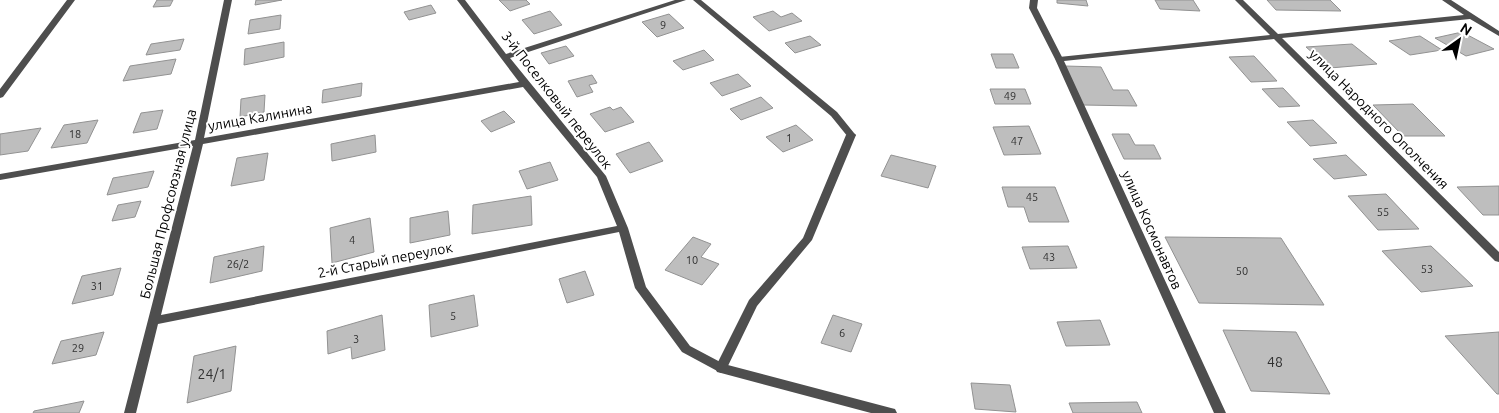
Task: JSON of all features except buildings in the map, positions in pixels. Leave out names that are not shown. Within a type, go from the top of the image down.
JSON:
[{"type":"street","points":[[0,95],[72,0]]},
{"type":"street","name":"Большая Профсоюзная улица","points":[[130,413],[199,142],[228,0]]},
{"type":"street","name":"3-й Поселковый переулок","points":[[462,0],[525,84],[601,176],[623,228],[641,288],[686,349],[721,368],[891,413]]},
{"type":"street","points":[[506,57],[682,0]]},
{"type":"street","points":[[698,0],[834,114],[851,135],[807,240],[753,303],[721,368]]},
{"type":"street","name":"улица Космонавтов","points":[[1034,0],[1034,8],[1220,413]]},
{"type":"street","name":"улица Народного Ополчения","points":[[1239,0],[1499,258]]},
{"type":"street","points":[[1446,0],[1499,34]]},
{"type":"street","points":[[1059,59],[1472,16]]},
{"type":"street","name":"улица Калинина","points":[[0,177],[525,84]]},
{"type":"street","name":"2-й Старый переулок","points":[[153,321],[623,228]]}]
